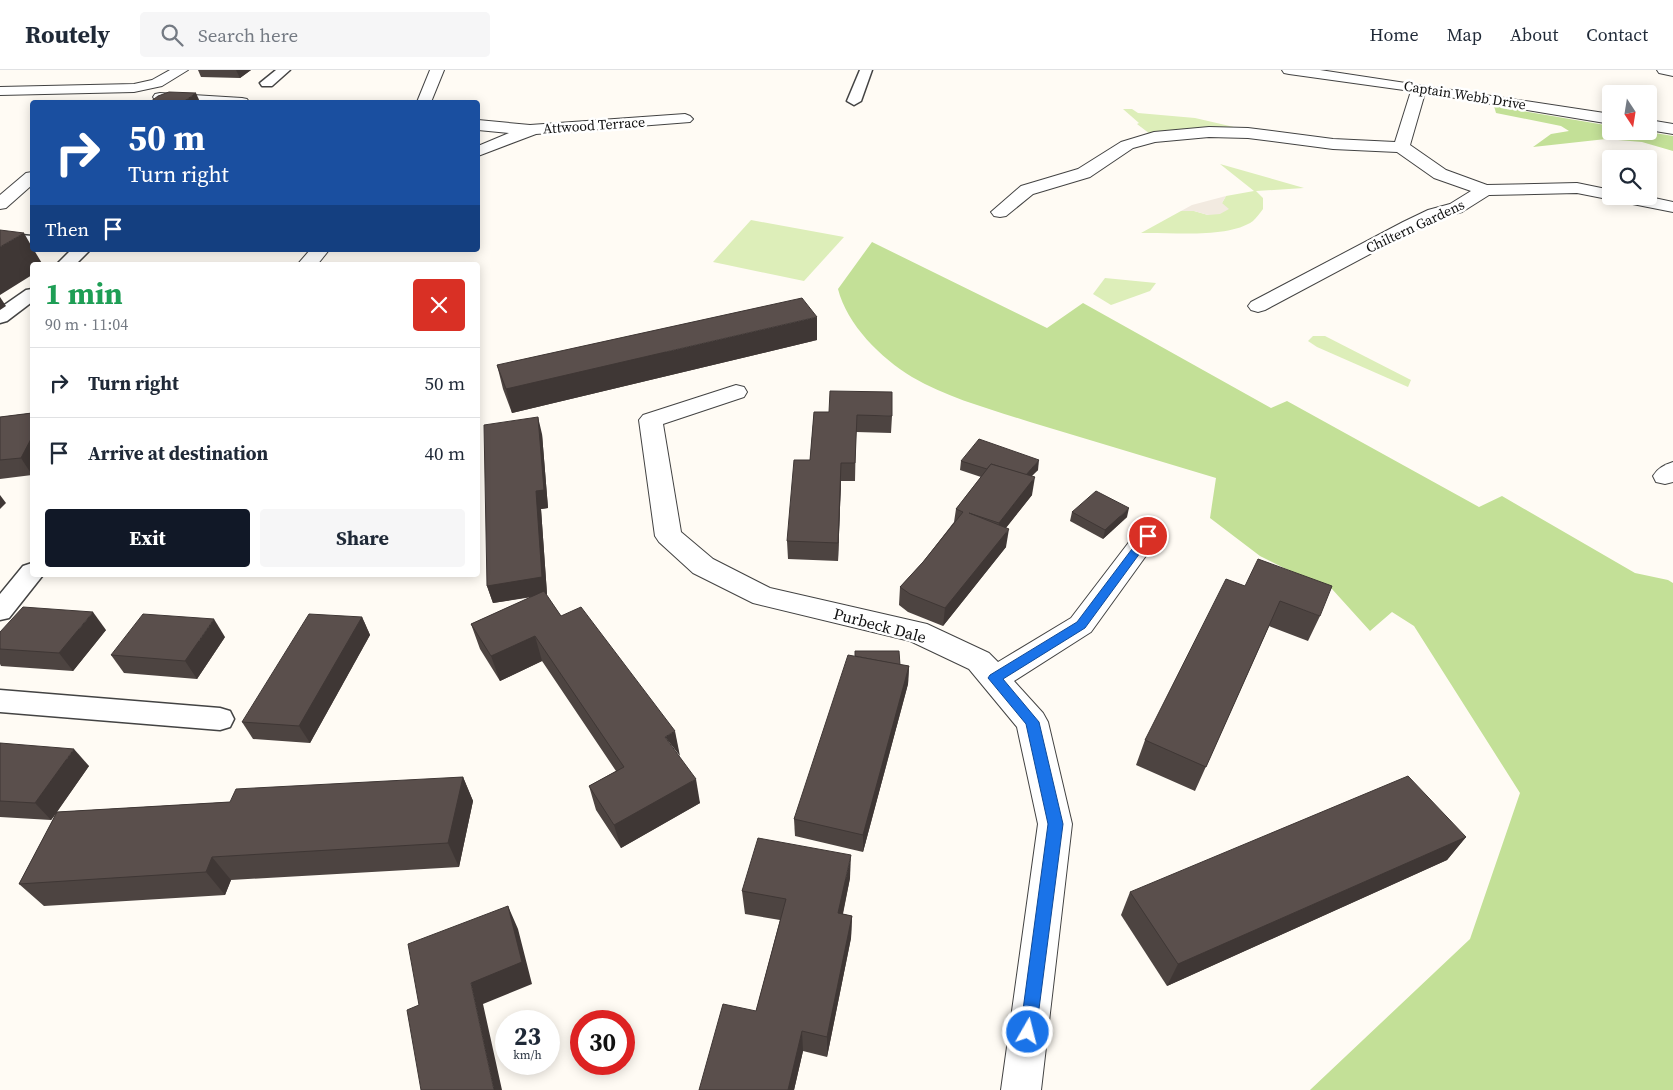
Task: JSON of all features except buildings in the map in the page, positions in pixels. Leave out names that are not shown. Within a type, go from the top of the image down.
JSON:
[{"type":"street","points":[[138,95],[181,70]]},
{"type":"street","points":[[425,100],[437,70]]},
{"type":"street","name":"Captain Webb Drive","points":[[1289,70],[1419,88],[1602,118]]},
{"type":"street","points":[[1664,70],[1673,72]]},
{"type":"street","points":[[1401,147],[1419,88]]},
{"type":"street","points":[[0,92],[138,95],[212,100]]},
{"type":"street","name":"Attwood Terrace","points":[[480,149],[534,128],[685,119]]},
{"type":"street","points":[[480,125],[497,128],[534,128]]},
{"type":"street","points":[[1658,126],[1673,129]]},
{"type":"street","points":[[1000,212],[1027,190],[1084,173],[1128,145],[1154,137],[1209,132],[1248,133],[1333,144],[1401,147],[1440,174],[1485,190],[1577,188],[1602,193]]},
{"type":"street","points":[[0,204],[30,179]]},
{"type":"street","name":"Chiltern Gardens","points":[[1258,306],[1434,214],[1456,208],[1485,190]]},
{"type":"street","points":[[1657,204],[1673,207]]},
{"type":"street","points":[[310,262],[318,252]]},
{"type":"street","name":"Purbeck Dale","points":[[736,392],[651,420],[668,536],[703,566],[763,596],[916,632],[979,661],[1032,722],[1056,824],[1021,1090]]},
{"type":"street","points":[[994,678],[1081,625],[1148,536]]},
{"type":"lane","points":[[267,83],[284,70]]},
{"type":"lane","points":[[854,101],[866,70]]},
{"type":"lane","points":[[0,238],[30,241]]},
{"type":"lane","points":[[68,262],[79,252]]},
{"type":"lane","points":[[0,317],[30,295]]},
{"type":"lane","points":[[0,611],[30,574]]},
{"type":"lane","points":[[0,702],[220,719]]},
{"type":"green space","points":[[1494,106],[1602,124],[1602,139],[1533,147],[1551,134],[1569,131],[1561,126],[1496,113]]},
{"type":"green space","points":[[1123,109],[1132,109],[1138,113],[1195,118],[1234,127],[1237,133],[1154,137],[1137,124],[1139,123]]},
{"type":"green space","points":[[1658,134],[1673,136],[1673,151],[1642,142],[1618,140],[1658,140]]},
{"type":"green space","points":[[1220,164],[1304,188],[1256,191],[1263,198],[1263,209],[1253,221],[1242,227],[1199,233],[1141,233],[1181,211],[1194,211],[1208,215],[1222,203],[1226,196],[1254,191]]},
{"type":"green space","points":[[751,220],[844,237],[804,281],[713,262]]},
{"type":"green space","points":[[872,242],[1047,328],[1083,303],[1271,408],[1287,401],[1479,507],[1502,496],[1635,573],[1668,580],[1673,583],[1673,1090],[1310,1090],[1470,939],[1520,793],[1414,626],[1392,612],[1370,631],[1332,589],[1312,582],[1260,556],[1210,518],[1216,478],[1030,422],[940,391],[912,377],[877,350],[857,328],[842,302],[838,289]]},
{"type":"green space","points":[[1105,278],[1156,283],[1150,291],[1111,305],[1093,294]]},
{"type":"green space","points":[[1313,336],[1325,336],[1411,380],[1408,387],[1317,347],[1308,341]]},
{"type":"shaded area","points":[[1226,196],[1222,203],[1229,209],[1220,214],[1208,215],[1194,211],[1181,211],[1192,205]]},
{"type":"route","points":[[1028,1032],[1056,824],[1032,722],[994,678],[1081,625],[1148,536]]}]
